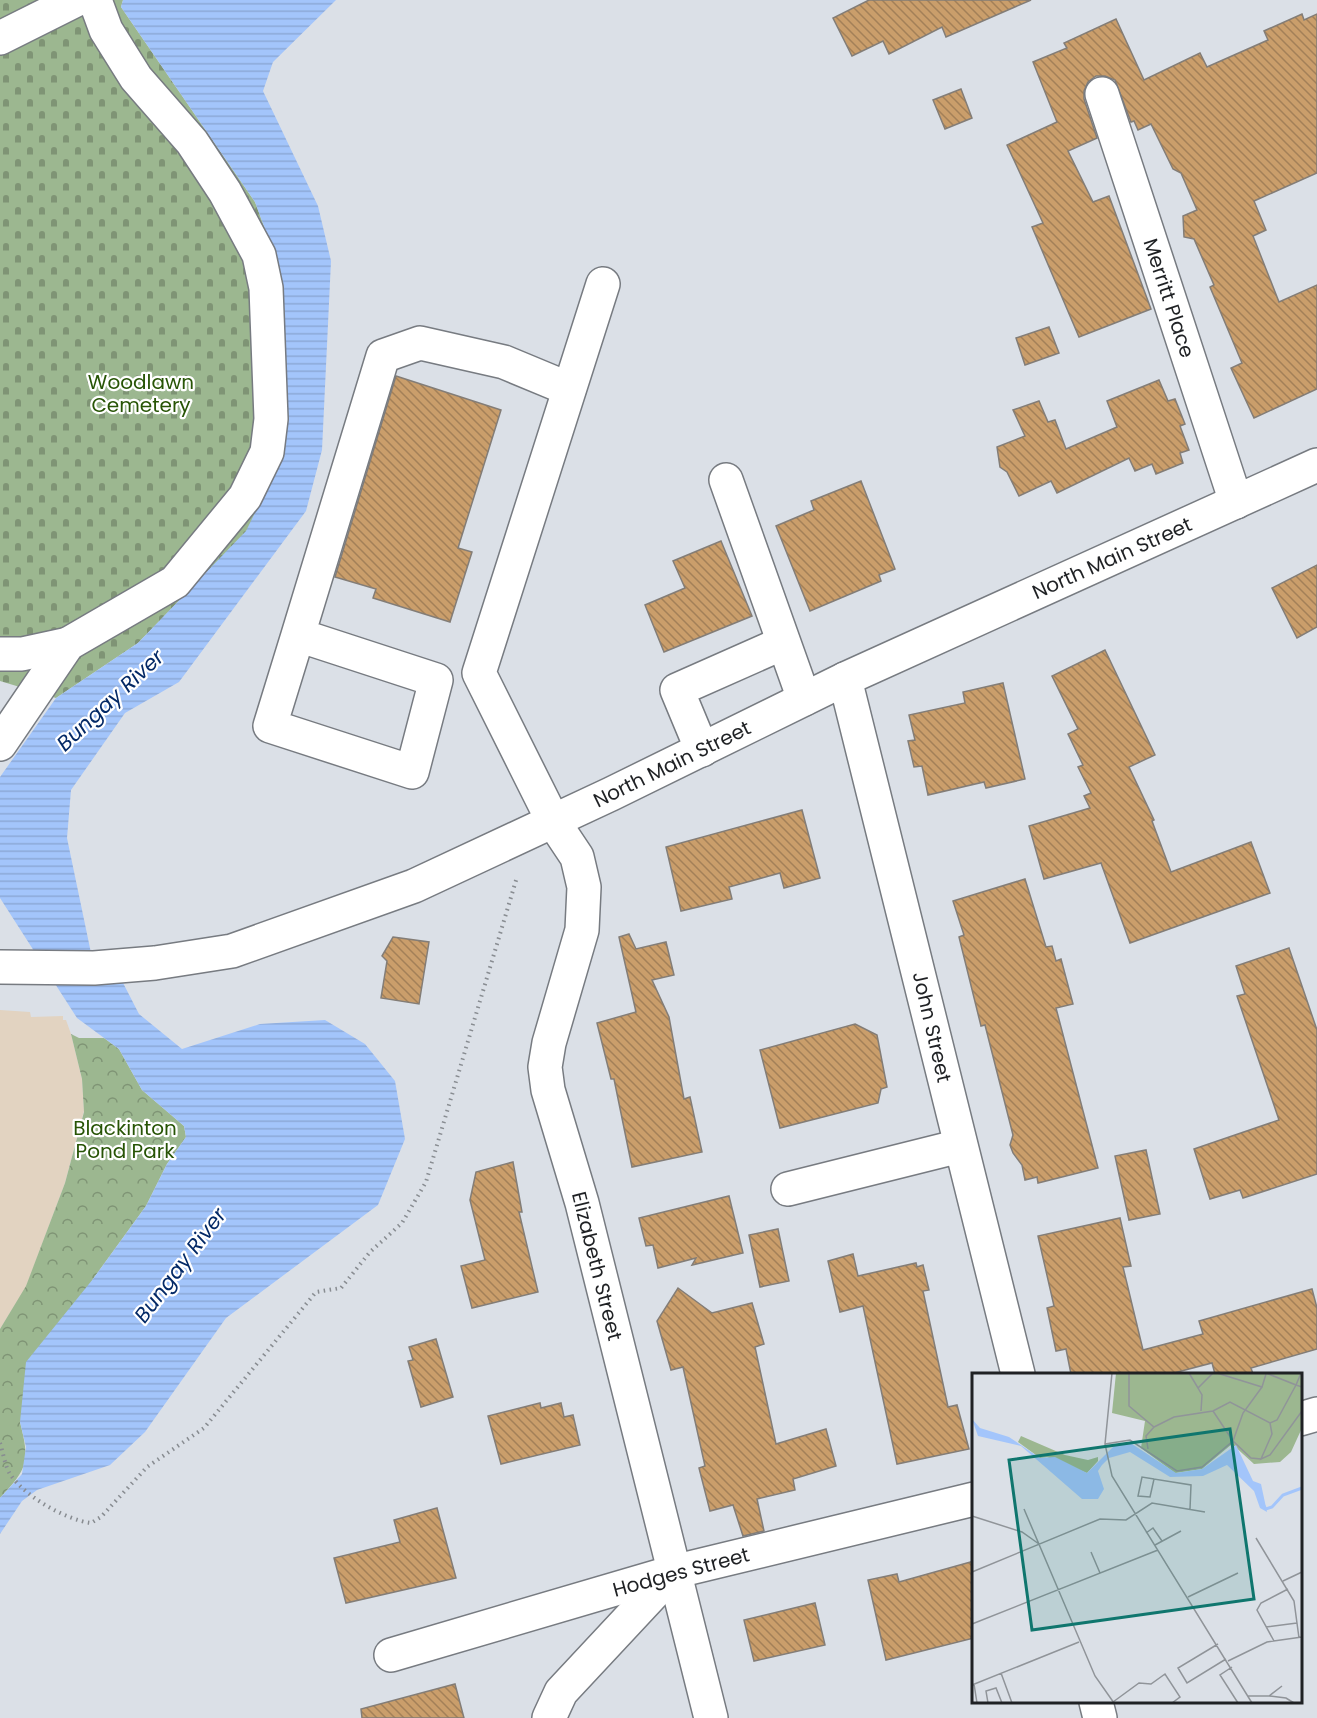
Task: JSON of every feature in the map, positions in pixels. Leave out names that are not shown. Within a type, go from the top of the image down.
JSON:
[{"type":"street","points":[[0,38],[76,0]]},
{"type":"street","points":[[0,654],[22,654],[68,644],[174,582],[245,497],[267,452],[271,419],[266,288],[259,255],[225,192],[192,142],[136,78],[106,30],[95,0]]},
{"type":"street","name":"Merritt Place","points":[[1102,94],[1236,502]]},
{"type":"street","points":[[298,634],[436,680],[479,673],[603,284]]},
{"type":"street","points":[[436,680],[412,772],[270,726],[384,356],[420,343],[504,362],[569,389]]},
{"type":"street","name":"North Main Street","points":[[10,968],[94,968],[155,963],[232,951],[414,886],[702,750],[845,679],[1317,465]]},
{"type":"street","points":[[726,480],[804,699]]},
{"type":"street","points":[[702,750],[677,690],[783,643]]},
{"type":"street","points":[[0,744],[68,644]]},
{"type":"street","name":"Elizabeth Street","points":[[479,673],[553,821],[577,856],[584,887],[585,909],[582,930],[549,1043],[545,1066],[548,1090],[582,1203],[711,1718]]},
{"type":"street","name":"John Street","points":[[845,679],[898,883],[960,1146],[1018,1373]]},
{"type":"street","points":[[788,1189],[960,1146]]},
{"type":"street","points":[[1302,1418],[1317,1414]]},
{"type":"street","name":"Hodges Street","points":[[391,1655],[673,1572],[972,1498]]},
{"type":"street","points":[[549,1718],[561,1692],[673,1572]]},
{"type":"street","points":[[1096,1703],[1100,1718]]},
{"type":"path","points":[[0,1443],[9,1474],[18,1482],[63,1516],[91,1523],[100,1517],[147,1467],[204,1428],[315,1292],[340,1288],[369,1252],[402,1223],[426,1182],[517,877]]},
{"type":"shaded area","points":[[0,1010],[30,1012],[31,1017],[63,1016],[71,1034],[82,1079],[84,1111],[65,1183],[26,1287],[0,1329]]},
{"type":"green space","name":"Woodlawn Cemetery","points":[[0,0],[123,0],[121,7],[255,202],[275,256],[279,464],[247,531],[138,643],[56,698],[0,681]]},
{"type":"green space","name":"Blackinton Pond Park","points":[[71,1034],[79,1038],[104,1038],[119,1049],[142,1090],[184,1126],[186,1137],[167,1164],[146,1206],[93,1279],[20,1422],[25,1447],[24,1464],[16,1479],[0,1498],[0,1329],[26,1286],[65,1183],[84,1112],[82,1079]]},
{"type":"water","name":"Bungay River","points":[[123,0],[336,0],[273,62],[263,91],[318,206],[331,261],[322,450],[306,511],[179,682],[125,713],[71,790],[67,838],[91,953],[121,979],[139,1014],[182,1049],[260,1024],[325,1020],[365,1044],[395,1081],[405,1139],[378,1205],[226,1318],[145,1432],[110,1465],[37,1490],[22,1501],[0,1534],[0,1498],[22,1474],[26,1447],[20,1422],[26,1362],[93,1279],[146,1206],[167,1164],[186,1137],[184,1126],[142,1090],[119,1049],[77,1018],[0,898],[0,777],[56,698],[138,643],[246,531],[279,464],[275,256],[255,202],[121,7]]},
{"type":"building","points":[[869,0],[1031,0],[946,37],[942,27],[889,54],[883,41],[852,56],[833,18]]},
{"type":"building","points":[[1302,14],[1304,20],[1317,14],[1317,173],[1254,201],[1266,230],[1253,236],[1279,302],[1317,285],[1317,389],[1254,418],[1231,368],[1242,363],[1210,287],[1214,285],[1194,239],[1184,237],[1183,216],[1197,210],[1181,173],[1173,169],[1151,124],[1138,130],[1134,121],[1131,122],[1115,80],[1105,76],[1096,76],[1088,82],[1084,91],[1084,99],[1097,138],[1068,151],[1093,202],[1109,196],[1151,309],[1079,337],[1032,227],[1043,223],[1007,145],[1057,122],[1033,62],[1067,48],[1064,43],[1116,19],[1144,80],[1200,53],[1207,67],[1268,40],[1264,31]]},
{"type":"building","points":[[961,89],[972,118],[945,129],[933,100]]},
{"type":"building","points":[[1049,327],[1059,353],[1025,365],[1016,338]]},
{"type":"building","points":[[396,376],[501,410],[458,548],[472,552],[450,622],[373,598],[376,589],[335,577]]},
{"type":"building","points":[[1159,380],[1168,401],[1175,399],[1185,424],[1180,426],[1189,450],[1180,453],[1183,463],[1156,474],[1152,464],[1135,471],[1129,458],[1057,493],[1051,481],[1019,496],[1007,472],[1000,467],[997,447],[1025,436],[1013,410],[1039,401],[1048,422],[1055,420],[1066,449],[1117,427],[1107,401]]},
{"type":"building","points":[[861,481],[895,569],[879,575],[881,581],[810,611],[776,526],[814,510],[811,501]]},
{"type":"building","points":[[721,541],[752,616],[664,652],[645,605],[685,588],[673,561]]},
{"type":"building","points":[[1317,565],[1317,627],[1297,638],[1272,588]]},
{"type":"building","points":[[1105,650],[1155,755],[1129,767],[1154,820],[1152,821],[1171,872],[1251,842],[1270,893],[1130,943],[1101,863],[1044,879],[1029,826],[1090,808],[1084,796],[1091,793],[1078,767],[1083,765],[1068,734],[1078,729],[1052,676]]},
{"type":"building","points":[[1003,683],[1025,779],[986,788],[984,782],[928,795],[922,766],[914,767],[908,741],[915,740],[909,715],[965,703],[963,692]]},
{"type":"building","points":[[802,810],[820,878],[784,888],[780,873],[729,887],[732,899],[681,911],[666,847]]},
{"type":"building","points":[[1025,879],[1046,947],[1052,946],[1056,961],[1061,959],[1073,1004],[1056,1008],[1098,1168],[1038,1183],[1037,1177],[1025,1180],[1022,1165],[1010,1145],[1013,1135],[985,1025],[981,1026],[959,937],[964,935],[953,901]]},
{"type":"building","points":[[629,934],[636,949],[666,942],[674,975],[652,980],[669,1017],[684,1099],[690,1097],[702,1152],[632,1167],[614,1079],[611,1079],[597,1023],[636,1012],[619,937]]},
{"type":"building","points":[[393,937],[429,942],[419,1004],[381,998],[387,961],[382,956]]},
{"type":"building","points":[[1289,948],[1317,1030],[1317,1174],[1243,1198],[1240,1190],[1210,1199],[1194,1149],[1279,1120],[1237,996],[1245,994],[1236,966]]},
{"type":"building","points":[[855,1024],[877,1035],[887,1087],[881,1089],[878,1103],[780,1128],[760,1050]]},
{"type":"building","points":[[1146,1150],[1160,1214],[1129,1220],[1115,1156]]},
{"type":"building","points":[[513,1162],[522,1212],[519,1212],[538,1292],[472,1308],[461,1266],[485,1260],[470,1200],[476,1172]]},
{"type":"building","points":[[729,1196],[743,1253],[692,1265],[696,1258],[658,1268],[653,1245],[646,1246],[639,1218]]},
{"type":"building","points":[[1120,1218],[1131,1266],[1123,1267],[1143,1350],[1203,1334],[1199,1321],[1312,1289],[1317,1308],[1317,1349],[1251,1368],[1253,1373],[1215,1373],[1212,1363],[1174,1373],[1071,1373],[1066,1349],[1056,1351],[1047,1308],[1054,1306],[1038,1236]]},
{"type":"building","points":[[778,1229],[789,1281],[760,1287],[749,1235]]},
{"type":"building","points":[[853,1254],[858,1276],[916,1263],[917,1267],[923,1265],[929,1290],[923,1291],[948,1407],[957,1405],[969,1449],[897,1464],[863,1306],[840,1312],[828,1261]]},
{"type":"building","points":[[678,1288],[712,1313],[752,1303],[764,1344],[755,1347],[776,1444],[826,1429],[836,1466],[793,1479],[795,1490],[757,1499],[764,1531],[743,1536],[733,1505],[710,1511],[699,1468],[705,1466],[683,1367],[671,1370],[657,1321]]},
{"type":"building","points":[[436,1339],[453,1397],[421,1407],[408,1361],[413,1360],[409,1347]]},
{"type":"building","points":[[540,1403],[541,1408],[561,1403],[564,1417],[573,1415],[580,1445],[501,1464],[488,1416]]},
{"type":"building","points":[[437,1508],[456,1578],[346,1603],[334,1558],[400,1542],[394,1520]]},
{"type":"building","points":[[972,1562],[972,1638],[886,1660],[868,1580],[897,1574],[899,1582]]},
{"type":"building","points":[[815,1603],[825,1645],[754,1661],[744,1620]]},
{"type":"building","points":[[455,1684],[464,1718],[362,1718],[361,1709]]}]
